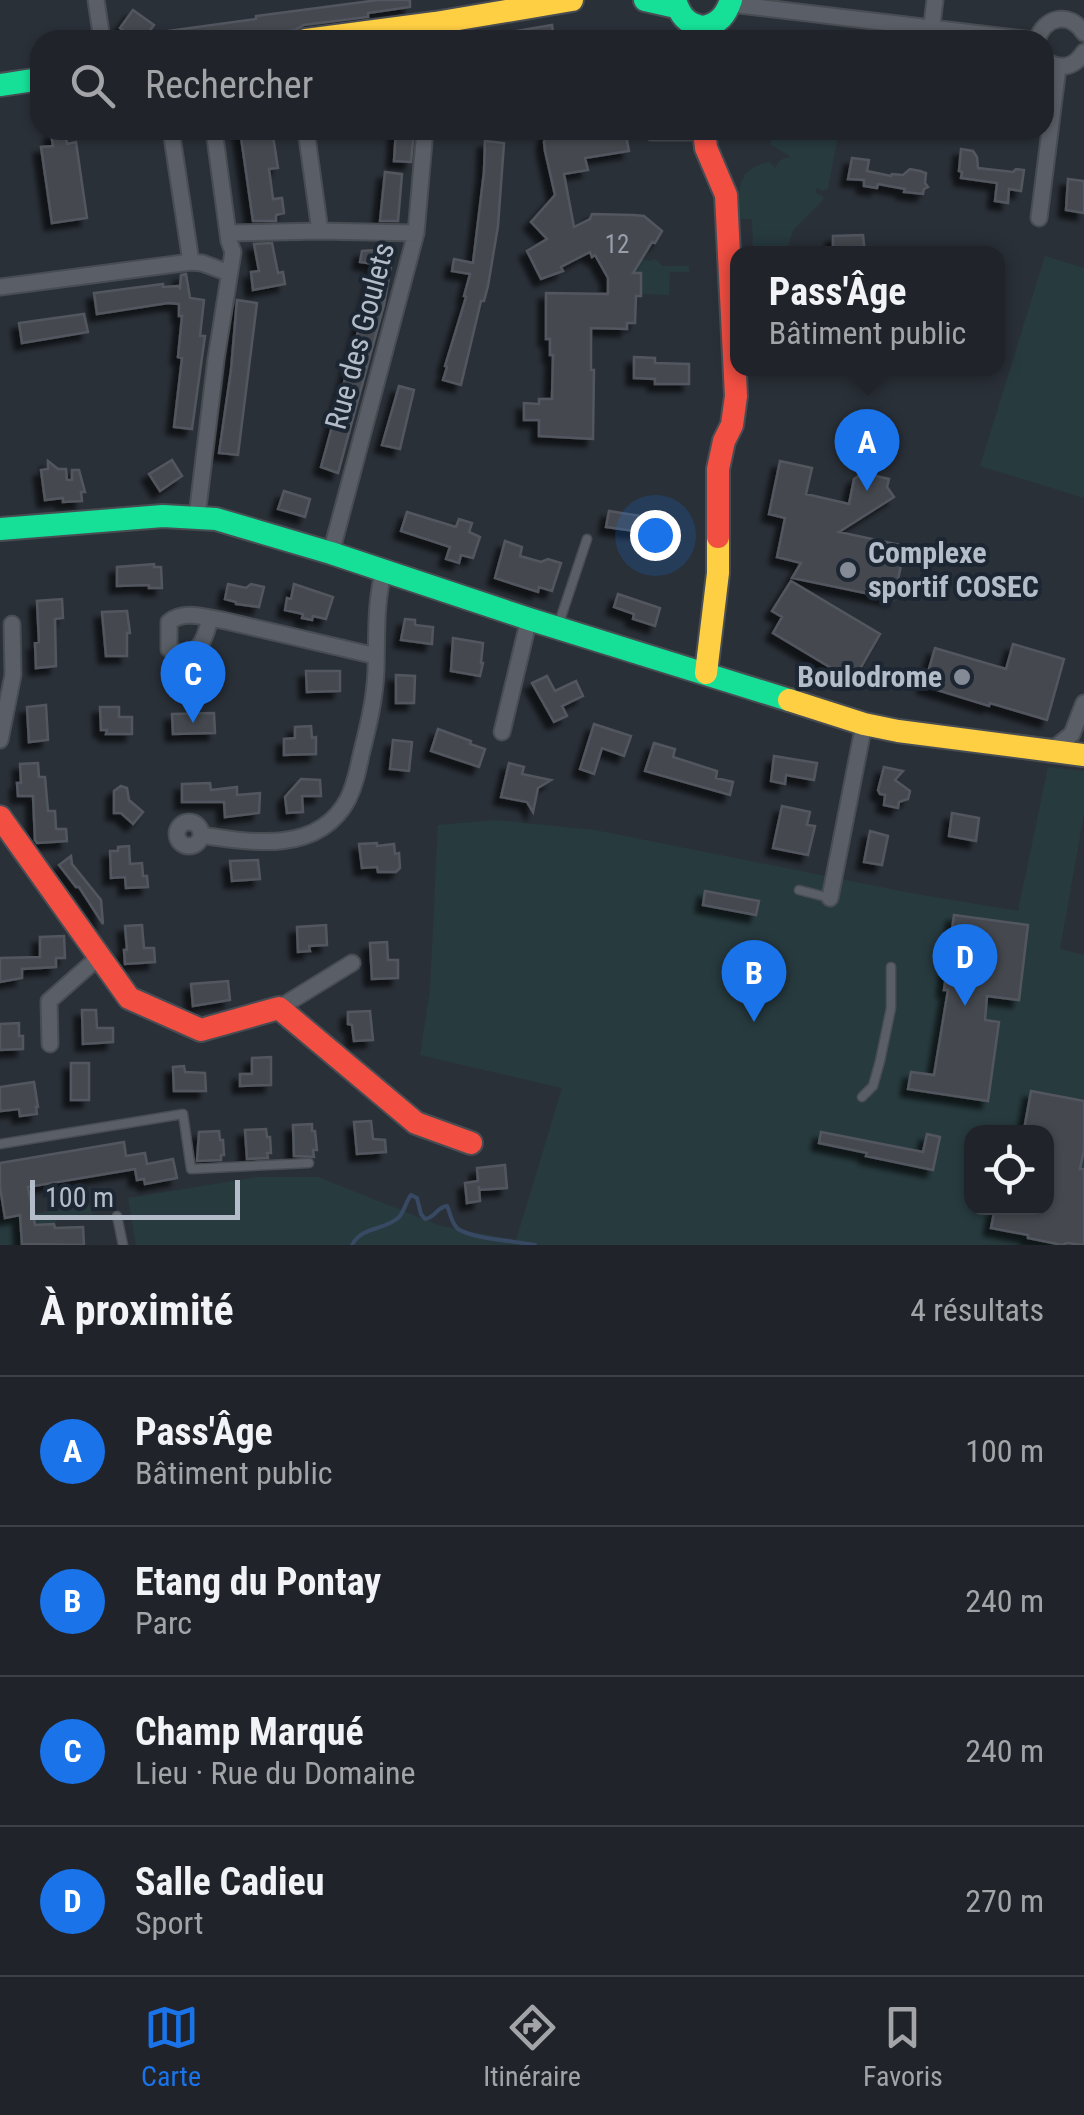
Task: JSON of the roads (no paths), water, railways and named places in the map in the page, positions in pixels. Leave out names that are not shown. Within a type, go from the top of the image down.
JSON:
[{"type":"street","points":[[96,0],[100,30]]},
{"type":"street","points":[[442,30],[539,2],[572,0]]},
{"type":"street","points":[[645,0],[675,4],[695,30]]},
{"type":"street","points":[[930,30],[934,0]]},
{"type":"street","points":[[706,30],[723,19],[731,2],[905,30]]},
{"type":"street","points":[[1041,30],[1067,12],[1084,33]]},
{"type":"street","points":[[1054,63],[1073,64],[1084,52]]},
{"type":"street","points":[[0,85],[30,80]]},
{"type":"street","points":[[173,140],[191,262]]},
{"type":"street","points":[[197,516],[222,270],[234,252],[215,140]]},
{"type":"street","points":[[307,140],[320,231]]},
{"type":"street","name":"Rue des Goulets","points":[[331,553],[416,233],[425,140]]},
{"type":"street","points":[[705,140],[726,194],[730,275]]},
{"type":"street","points":[[1038,218],[1045,140]]},
{"type":"street","points":[[229,237],[320,231],[416,233]]},
{"type":"street","points":[[0,287],[191,262],[222,270]]},
{"type":"street","points":[[706,673],[718,573],[718,469],[732,425],[735,376]]},
{"type":"street","points":[[0,528],[197,516],[331,553],[864,724],[1084,755]]},
{"type":"street","points":[[201,835],[290,840],[314,833],[335,817],[354,784],[371,714],[384,570]]},
{"type":"street","points":[[210,618],[376,656]]},
{"type":"street","points":[[502,732],[529,618]]},
{"type":"street","points":[[0,740],[13,675],[12,624]]},
{"type":"street","points":[[1051,751],[1072,734],[1084,703]]},
{"type":"street","points":[[830,898],[864,724]]},
{"type":"street","points":[[0,817],[129,998],[201,1030],[279,1008],[352,963]]},
{"type":"street","points":[[50,1044],[48,1001],[100,956]]},
{"type":"street","points":[[279,1008],[416,1124],[470,1143]]},
{"type":"lane","points":[[558,628],[587,540]]},
{"type":"lane","points":[[799,890],[830,898]]},
{"type":"lane","points":[[862,1097],[873,1086],[880,1061],[891,1008],[891,967]]},
{"type":"lane","points":[[0,1144],[183,1114],[191,1169],[309,1163]]},
{"type":"lane","points":[[117,1216],[123,1245]]},
{"type":"waterway","points":[[352,1245],[361,1235],[398,1218],[411,1195],[417,1198],[425,1219],[447,1206],[458,1229],[535,1245]]},
{"type":"place","name":"Pass'Âge","points":[[867,491]]},
{"type":"place","name":"Complexe sportif COSEC","points":[[848,570]]},
{"type":"place","name":"Boulodrome","points":[[962,677]]},
{"type":"place","name":"Champ Marqué","points":[[193,723]]},
{"type":"place","name":"Salle Cadieu","points":[[965,1006]]},
{"type":"place","name":"Etang du Pontay","points":[[754,1022]]}]
